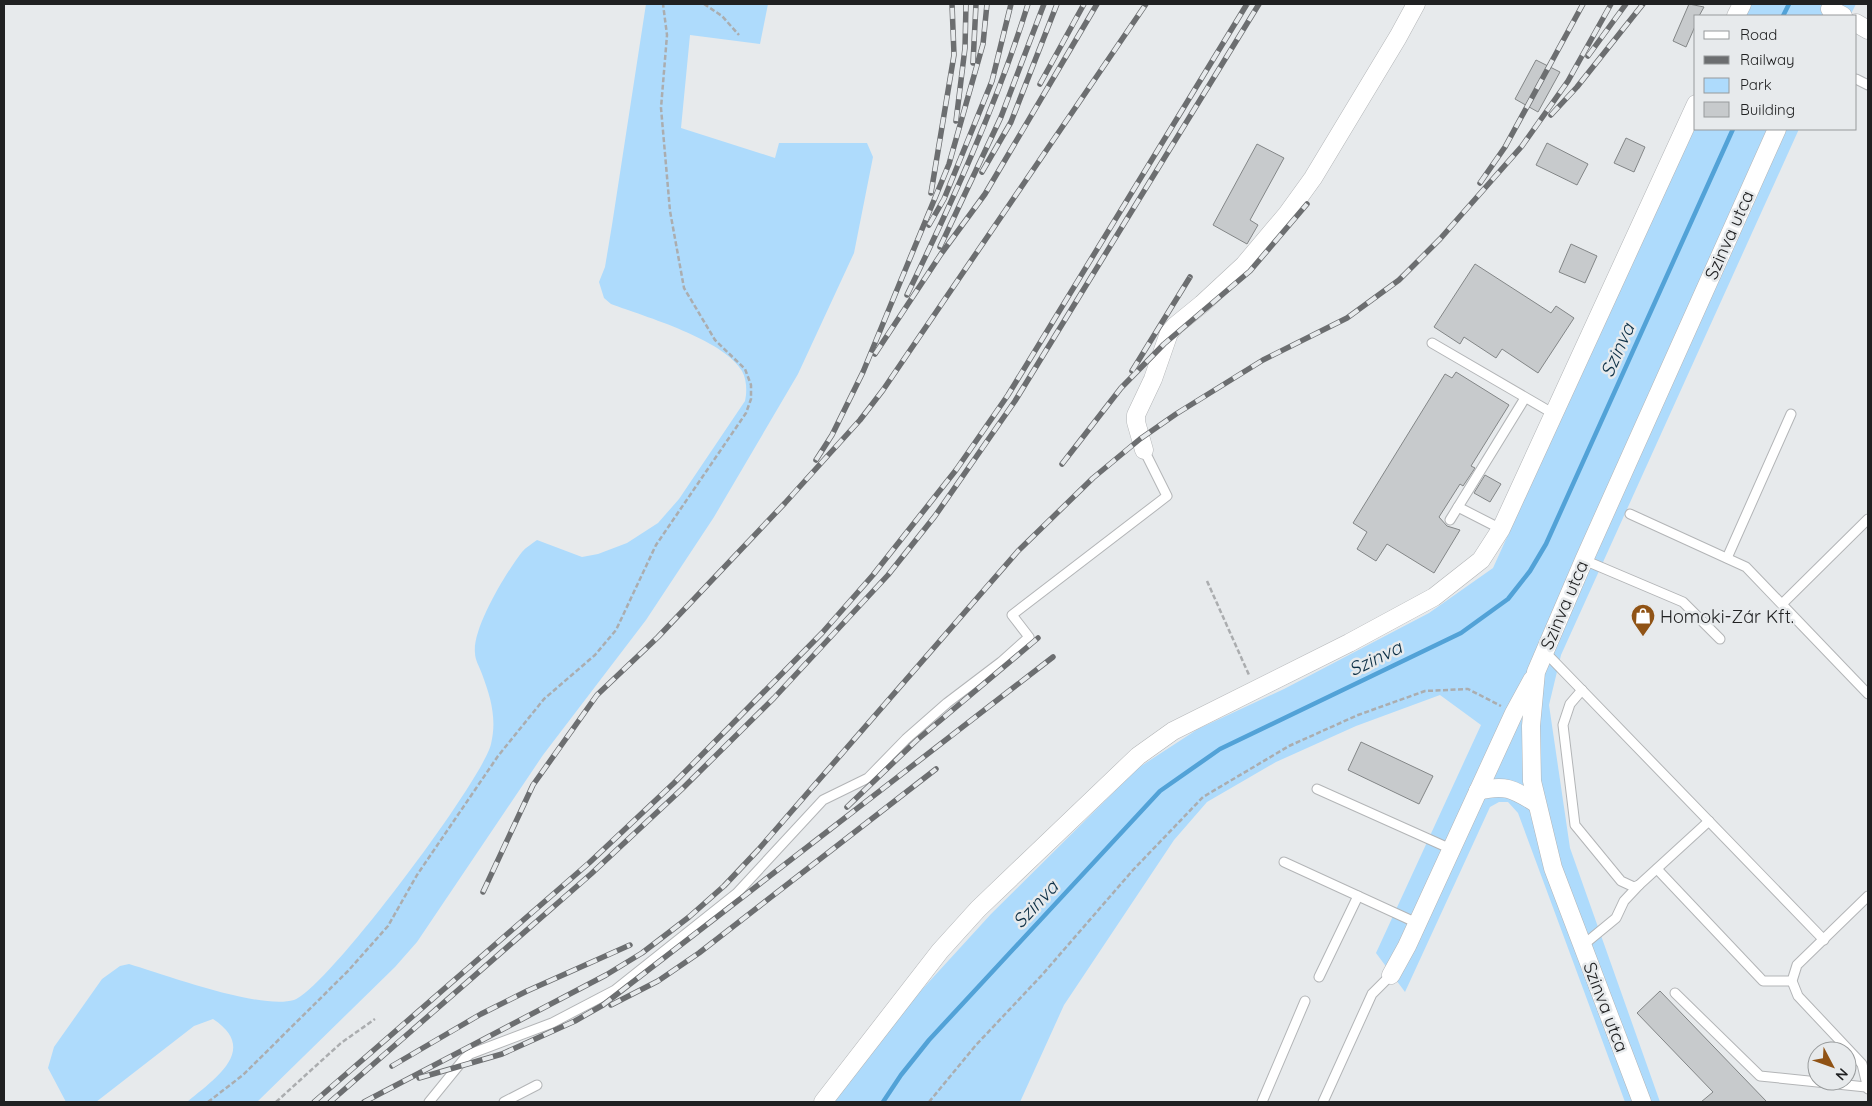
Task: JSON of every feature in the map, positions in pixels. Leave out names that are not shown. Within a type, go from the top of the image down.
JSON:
[{"type":"street","points":[[1144,450],[1136,422],[1136,415],[1153,379],[1169,334],[1182,319],[1227,282],[1268,238],[1287,214],[1313,178],[1416,4]]},
{"type":"street","points":[[1857,24],[1868,30]]},
{"type":"street","points":[[823,1102],[940,950],[978,909],[1106,784],[1138,756],[1173,731],[1434,597],[1481,560],[1500,532],[1694,108]]},
{"type":"street","name":"Szinva utca","points":[[1642,1102],[1553,868],[1536,803],[1531,750],[1536,672],[1584,560],[1777,130]]},
{"type":"street","points":[[1391,975],[1514,713],[1536,672]]},
{"type":"street","points":[[1478,790],[1503,787],[1513,790],[1536,803]]},
{"type":"lane","points":[[1857,80],[1868,86]]},
{"type":"lane","points":[[1432,343],[1554,414]]},
{"type":"lane","points":[[1450,520],[1525,398]]},
{"type":"lane","points":[[1727,558],[1791,414]]},
{"type":"lane","points":[[430,1102],[470,1054],[552,1023],[615,990],[737,893],[823,800],[868,778],[906,739],[947,703],[1002,662],[1029,637],[1012,615],[1167,496],[1144,450]]},
{"type":"lane","points":[[1458,507],[1500,532]]},
{"type":"lane","points":[[1630,514],[1746,568],[1868,694]]},
{"type":"lane","points":[[1782,604],[1868,520]]},
{"type":"lane","points":[[1584,560],[1683,602],[1720,639]]},
{"type":"lane","points":[[1544,651],[1824,940]]},
{"type":"lane","points":[[1582,690],[1570,704],[1563,725],[1575,825],[1621,881],[1634,886],[1639,885]]},
{"type":"lane","points":[[1317,789],[1451,849]]},
{"type":"lane","points":[[1582,946],[1616,918],[1624,901],[1639,885],[1709,821]]},
{"type":"lane","points":[[1284,862],[1417,923]]},
{"type":"lane","points":[[1657,869],[1763,981],[1792,981]]},
{"type":"lane","points":[[1319,977],[1358,896]]},
{"type":"lane","points":[[1675,993],[1760,1076],[1867,1088],[1862,1064],[1798,996],[1792,981],[1797,965],[1868,896]]},
{"type":"lane","points":[[1323,1102],[1372,994],[1391,975]]},
{"type":"lane","points":[[1262,1102],[1305,1001]]},
{"type":"lane","points":[[504,1102],[537,1085]]},
{"type":"path","points":[[208,1102],[243,1075],[348,971],[388,926],[417,875],[498,756],[544,699],[595,655],[616,630],[656,545],[746,413],[751,399],[751,385],[745,370],[715,340],[684,288],[670,211],[661,108],[667,35],[663,4]]},
{"type":"path","points":[[704,4],[722,16],[738,35]]},
{"type":"path","points":[[1207,580],[1255,690]]},
{"type":"path","points":[[930,1102],[976,1045],[1042,975],[1133,870],[1203,797],[1290,746],[1358,715],[1425,691],[1468,689],[1514,713]]},
{"type":"path","points":[[276,1102],[341,1044],[375,1019]]},
{"type":"green space","points":[[646,4],[768,4],[760,44],[690,35],[681,128],[775,158],[779,143],[867,143],[873,157],[854,253],[798,374],[714,517],[646,620],[543,755],[417,942],[395,967],[257,1102],[187,1102],[219,1074],[228,1064],[233,1053],[233,1042],[226,1031],[213,1019],[194,1026],[96,1102],[66,1102],[48,1068],[54,1047],[102,979],[120,966],[129,964],[213,990],[259,1000],[279,1002],[294,1000],[311,988],[337,961],[402,882],[434,838],[482,765],[491,744],[493,717],[488,692],[476,658],[476,642],[479,629],[492,600],[522,552],[537,540],[582,557],[598,554],[627,543],[658,523],[679,499],[745,401],[745,378],[732,359],[701,339],[682,330],[611,304],[604,298],[599,282],[605,267]]},
{"type":"green space","points":[[1749,4],[1856,4],[1850,15],[1744,15]]},
{"type":"green space","points":[[1694,125],[1694,130],[1799,130],[1561,655],[1549,705],[1570,848],[1660,1102],[1625,1102],[1518,813],[1508,802],[1499,802],[1490,807],[1405,992],[1376,953],[1481,725],[1440,695],[1356,726],[1276,762],[1207,802],[1174,840],[1064,1005],[1020,1102],[834,1102],[906,1007],[991,914],[1138,768],[1198,729],[1284,689],[1429,613],[1493,568]]},
{"type":"building","points":[[1689,4],[1704,7],[1700,15],[1694,15],[1694,29],[1686,47],[1673,41]]},
{"type":"building","points":[[1536,60],[1560,72],[1538,112],[1515,99]]},
{"type":"building","points":[[1626,138],[1645,147],[1634,172],[1614,163]]},
{"type":"building","points":[[1547,143],[1588,164],[1577,185],[1536,165]]},
{"type":"building","points":[[1257,144],[1284,158],[1250,220],[1258,225],[1247,244],[1213,225]]},
{"type":"building","points":[[1571,244],[1597,256],[1585,283],[1559,272]]},
{"type":"building","points":[[1475,264],[1551,313],[1556,306],[1574,318],[1538,373],[1502,349],[1496,358],[1464,337],[1460,344],[1434,327]]},
{"type":"building","points":[[1456,372],[1509,405],[1471,466],[1475,468],[1463,486],[1460,484],[1439,517],[1447,526],[1460,530],[1434,573],[1387,544],[1376,561],[1357,549],[1367,532],[1353,523],[1445,374],[1452,378]]},
{"type":"building","points":[[1485,475],[1501,484],[1490,502],[1474,493]]},
{"type":"building","points":[[1361,742],[1433,776],[1419,804],[1348,770]]},
{"type":"building","points":[[1660,991],[1767,1102],[1701,1102],[1713,1092],[1637,1013]]},
{"type":"waterway","name":"Szinva","points":[[1784,15],[1789,4]]},
{"type":"waterway","name":"Szinva","points":[[883,1102],[901,1075],[929,1040],[1160,791],[1220,749],[1461,633],[1508,599],[1530,571],[1546,544],[1733,130]]},
{"type":"railway","points":[[931,193],[954,55],[952,4]]},
{"type":"railway","points":[[956,121],[965,48],[966,4]]},
{"type":"railway","points":[[973,63],[976,4]]},
{"type":"railway","points":[[816,460],[832,435],[863,372],[949,164],[983,44],[987,4]]},
{"type":"railway","points":[[929,225],[944,199],[992,81],[1011,4]]},
{"type":"railway","points":[[907,295],[941,224],[988,115],[1028,4]]},
{"type":"railway","points":[[940,247],[1001,117],[1044,4]]},
{"type":"railway","points":[[982,172],[1011,122],[1057,4]]},
{"type":"railway","points":[[1040,84],[1084,4]]},
{"type":"railway","points":[[875,354],[941,254],[985,194],[1097,4]]},
{"type":"railway","points":[[483,892],[533,785],[597,695],[658,637],[785,503],[860,420],[883,390],[1146,4]]},
{"type":"railway","points":[[314,1102],[589,863],[674,783],[822,633],[873,575],[956,470],[1008,395],[1247,4]]},
{"type":"railway","points":[[330,1102],[591,874],[682,789],[774,698],[888,575],[935,516],[1015,401],[1259,4]]},
{"type":"railway","points":[[1480,183],[1505,147],[1583,4]]},
{"type":"railway","points":[[364,1102],[606,975],[642,953],[689,917],[724,886],[758,850],[1018,551],[1093,478],[1140,439],[1176,414],[1263,360],[1347,318],[1399,280],[1440,239],[1522,146],[1568,81],[1611,4]]},
{"type":"railway","points":[[1588,56],[1626,4]]},
{"type":"railway","points":[[1551,115],[1577,87],[1643,4]]},
{"type":"railway","points":[[1062,464],[1121,388],[1164,344],[1250,271],[1307,204]]},
{"type":"railway","points":[[1132,371],[1190,277]]},
{"type":"railway","points":[[847,807],[917,740],[1038,638]]},
{"type":"railway","points":[[419,1078],[502,1054],[575,1021],[603,1005],[1053,657]]},
{"type":"railway","points":[[611,1005],[658,981],[699,953],[936,769]]},
{"type":"railway","points":[[392,1066],[481,1014],[527,991],[630,945]]},
{"type":"place","name":"Homoki-Zár Kft.","points":[[1643,637]]}]
